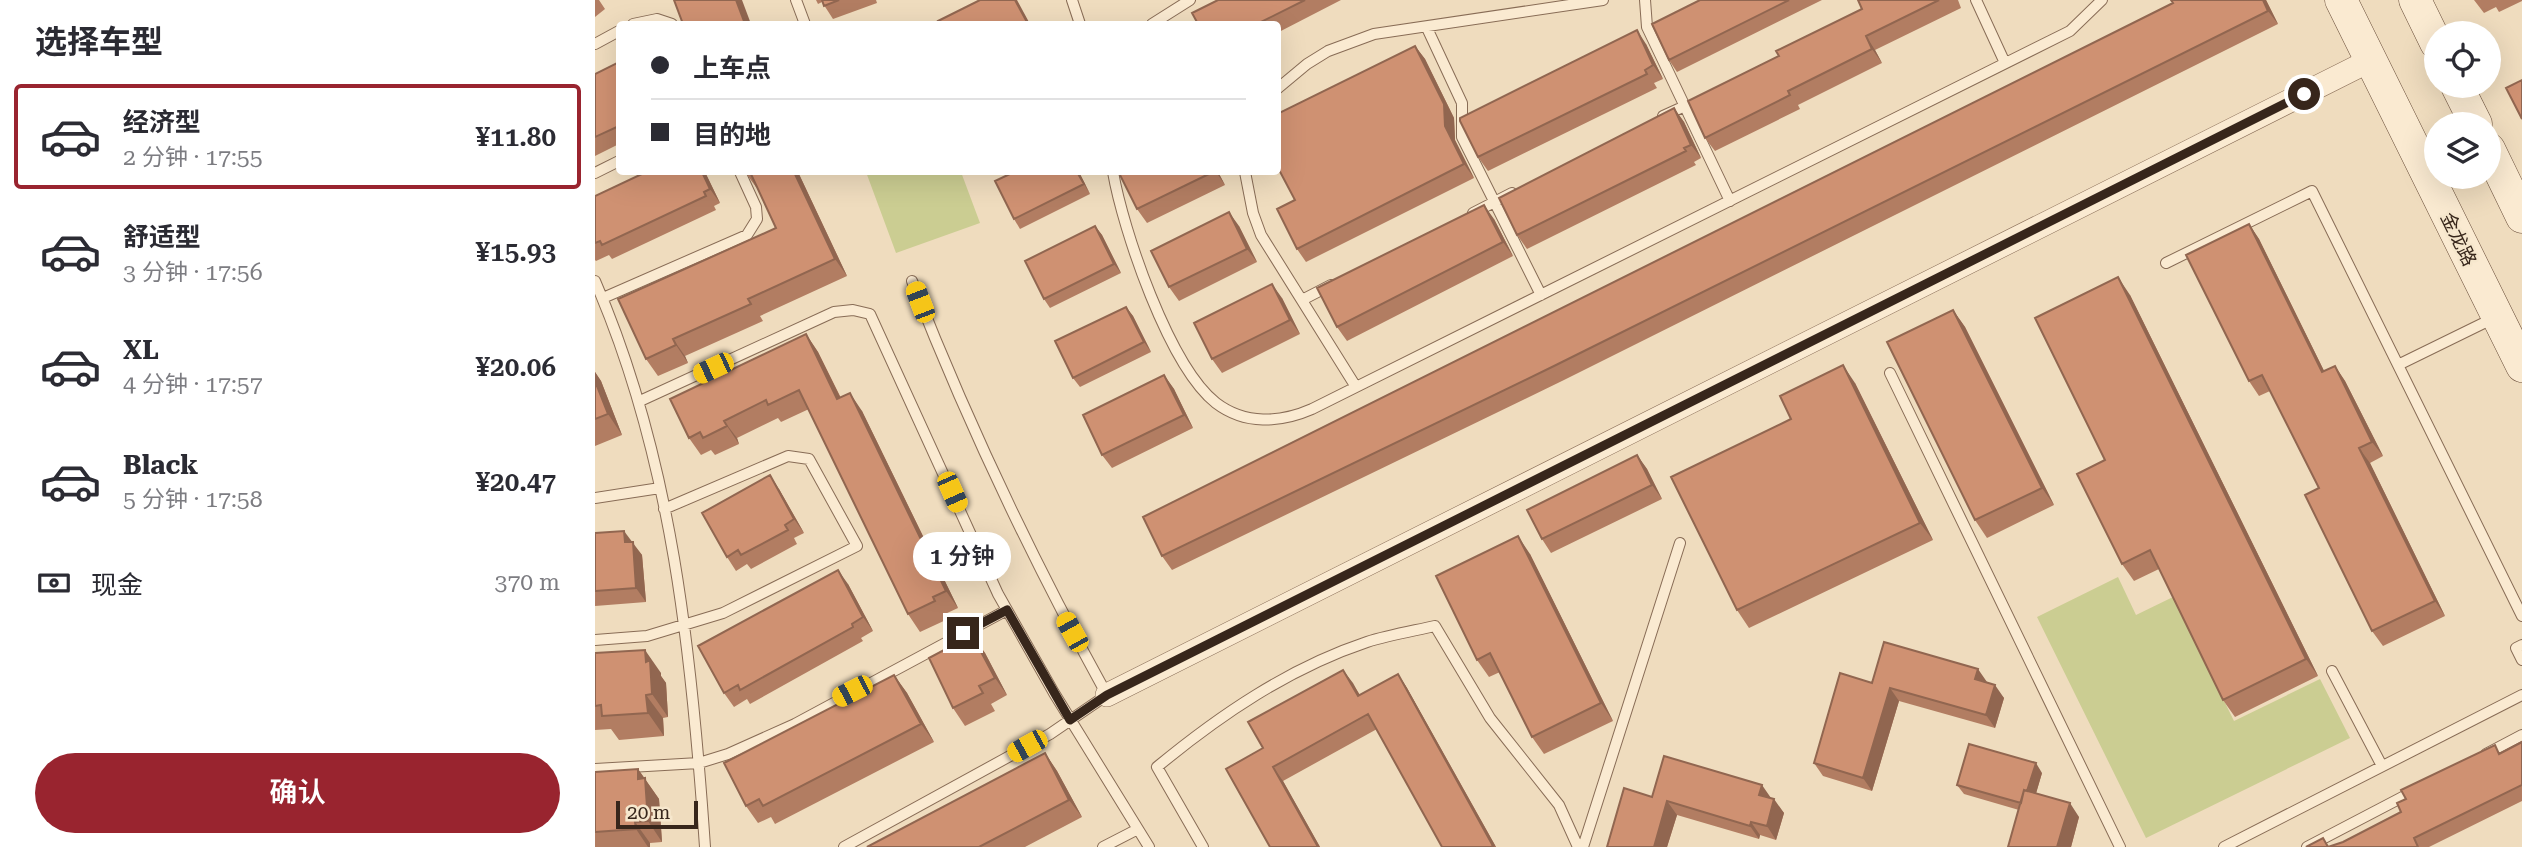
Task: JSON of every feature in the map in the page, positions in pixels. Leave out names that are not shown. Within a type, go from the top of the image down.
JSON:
[{"type":"main road","name":"金龙路","points":[[2341,0],[2522,366]]},
{"type":"main road","points":[[2415,0],[2425,21]]},
{"type":"main road","points":[[2501,174],[2522,217]]},
{"type":"street","points":[[1107,695],[2371,60]]},
{"type":"lane","points":[[796,0],[804,21]]},
{"type":"lane","points":[[1072,0],[1079,21]]},
{"type":"lane","points":[[1157,21],[1190,0]]},
{"type":"lane","points":[[1281,86],[1307,64],[1351,41],[1374,34],[1603,0]]},
{"type":"lane","points":[[1645,0],[1647,27],[1730,201]]},
{"type":"lane","points":[[1976,0],[2005,63]]},
{"type":"lane","points":[[1114,175],[1124,222],[1150,294],[1184,360],[1205,392],[1216,402],[1242,416],[1276,420],[1294,417],[2070,31],[2102,0]]},
{"type":"lane","points":[[1427,28],[1462,103],[1462,137],[1541,295]]},
{"type":"lane","points":[[595,44],[616,34]]},
{"type":"lane","points":[[1649,124],[1685,106]]},
{"type":"lane","points":[[595,173],[616,162]]},
{"type":"lane","points":[[603,298],[747,235],[757,219],[755,206],[741,175]]},
{"type":"lane","points":[[1246,175],[1253,213],[1261,235],[1356,387]]},
{"type":"lane","points":[[1459,220],[1519,190]]},
{"type":"lane","points":[[2166,263],[2312,191],[2522,616]]},
{"type":"lane","points":[[595,281],[640,401],[660,488],[683,627],[699,763],[705,847]]},
{"type":"lane","points":[[844,847],[1070,720],[1107,695],[1017,526],[945,364],[912,281]]},
{"type":"lane","points":[[1302,300],[1338,282]]},
{"type":"lane","points":[[640,401],[834,312],[853,310],[870,314],[1007,610],[1070,720],[1149,847]]},
{"type":"lane","points":[[2398,365],[2498,317]]},
{"type":"lane","points":[[1890,373],[2120,847]]},
{"type":"lane","points":[[595,640],[647,636],[723,613],[857,546],[809,459],[788,456],[664,509]]},
{"type":"lane","points":[[595,498],[660,488]]},
{"type":"lane","points":[[1581,847],[1680,543]]},
{"type":"lane","points":[[595,769],[699,763],[795,724],[830,702],[1007,610]]},
{"type":"lane","points":[[1203,847],[1157,767],[1199,733],[1284,679],[1368,642],[1435,626],[1490,718],[1559,805],[1581,847]]},
{"type":"lane","points":[[2522,645],[2516,648],[2522,660]]},
{"type":"lane","points":[[2332,671],[2382,766]]},
{"type":"lane","points":[[2224,847],[2522,695]]},
{"type":"lane","points":[[2474,761],[2522,736]]},
{"type":"lane","points":[[2307,847],[2343,834],[2425,786]]},
{"type":"lane","points":[[1103,847],[1137,829]]},
{"type":"green space","points":[[867,175],[962,175],[980,223],[896,253]]},
{"type":"green space","points":[[2118,577],[2136,615],[2173,597],[2234,721],[2320,679],[2350,738],[2146,838],[2037,617]]},
{"type":"building","points":[[674,0],[736,0],[744,21],[682,21]]},
{"type":"building","points":[[822,0],[839,0],[824,6]]},
{"type":"building","points":[[980,0],[1015,0],[1026,21],[938,21]]},
{"type":"building","points":[[1218,0],[1305,0],[1263,21],[1196,21],[1192,13]]},
{"type":"building","points":[[1700,0],[1789,0],[1669,60],[1652,24]]},
{"type":"building","points":[[1858,0],[1939,0],[1866,36],[1872,49],[1788,91],[1790,95],[1705,138],[1688,101],[1779,56],[1776,51],[1862,9]]},
{"type":"building","points":[[2171,0],[2263,0],[2268,11],[1554,366],[1162,556],[1143,517],[2173,3]]},
{"type":"building","points":[[1637,30],[1653,65],[1645,70],[1647,74],[1478,157],[1460,118]]},
{"type":"building","points":[[1415,46],[1444,104],[1445,126],[1464,164],[1297,249],[1277,209],[1295,200],[1281,174],[1281,112]]},
{"type":"building","points":[[616,64],[616,127],[595,137],[595,74]]},
{"type":"building","points":[[2522,80],[2522,119],[2506,88]]},
{"type":"building","points":[[1674,108],[1691,145],[1684,148],[1686,151],[1517,235],[1499,198]]},
{"type":"building","points":[[640,175],[703,175],[710,189],[704,192],[706,196],[602,245],[600,241],[595,243],[595,196]]},
{"type":"building","points":[[751,175],[795,175],[835,259],[748,299],[751,304],[673,339],[676,345],[646,359],[618,299],[776,228]]},
{"type":"building","points":[[1008,175],[1079,175],[1084,184],[1014,219],[995,181]]},
{"type":"building","points":[[1120,175],[1207,175],[1137,209]]},
{"type":"building","points":[[1484,205],[1503,242],[1337,327],[1317,288]]},
{"type":"building","points":[[1229,212],[1247,249],[1169,287],[1151,251]]},
{"type":"building","points":[[2249,224],[2322,372],[2335,366],[2372,442],[2359,448],[2435,601],[2372,631],[2305,495],[2319,488],[2262,375],[2249,381],[2186,255]]},
{"type":"building","points":[[1095,226],[1114,264],[1044,299],[1025,261]]},
{"type":"building","points":[[2118,277],[2306,659],[2223,700],[2150,550],[2122,564],[2077,474],[2105,460],[2035,318]]},
{"type":"building","points":[[1272,284],[1290,320],[1212,359],[1194,323]]},
{"type":"building","points":[[1126,307],[1144,342],[1073,378],[1055,341]]},
{"type":"building","points":[[1953,310],[2042,488],[1975,520],[1887,342]]},
{"type":"building","points":[[806,334],[837,399],[850,393],[946,591],[933,597],[935,601],[908,614],[799,390],[768,405],[766,400],[724,421],[727,426],[703,438],[700,432],[689,438],[670,399]]},
{"type":"building","points":[[1843,365],[1920,523],[1737,610],[1671,477],[1791,419],[1780,396]]},
{"type":"building","points":[[1164,375],[1184,415],[1102,455],[1083,415]]},
{"type":"building","points":[[595,381],[608,414],[595,419]]},
{"type":"building","points":[[1637,455],[1652,485],[1542,539],[1527,510]]},
{"type":"building","points":[[770,475],[794,519],[785,525],[788,530],[741,555],[738,550],[727,557],[702,513]]},
{"type":"building","points":[[624,531],[625,542],[633,542],[636,588],[595,591],[595,533]]},
{"type":"building","points":[[1518,536],[1601,703],[1532,737],[1490,653],[1477,660],[1436,576]]},
{"type":"building","points":[[838,570],[863,617],[852,624],[853,627],[740,690],[738,685],[724,693],[698,646]]},
{"type":"building","points":[[972,635],[995,678],[979,686],[983,693],[953,708],[929,658]]},
{"type":"building","points":[[1884,642],[1978,669],[1975,679],[1995,685],[1986,715],[1890,688],[1863,778],[1814,763],[1840,673],[1872,683]]},
{"type":"building","points":[[645,650],[646,662],[650,660],[652,694],[646,695],[648,713],[602,716],[601,705],[595,706],[595,653]]},
{"type":"building","points":[[1343,670],[1358,696],[1398,674],[1493,846],[1442,847],[1368,714],[1273,767],[1318,847],[1270,847],[1226,769],[1263,748],[1248,722]]},
{"type":"building","points":[[894,675],[921,724],[763,806],[759,799],[746,806],[724,763]]},
{"type":"building","points":[[2522,742],[2522,785],[2414,838],[2418,847],[2328,847],[2401,812],[2397,803],[2406,799],[2401,790],[2495,745],[2499,754]]},
{"type":"building","points":[[1969,744],[2036,763],[2021,803],[1957,785]]},
{"type":"building","points":[[1045,753],[1069,800],[979,847],[867,847]]},
{"type":"building","points":[[1664,756],[1762,785],[1759,795],[1774,799],[1767,826],[1751,822],[1750,826],[1667,801],[1654,847],[1607,847],[1624,788],[1652,797]]},
{"type":"building","points":[[638,769],[638,779],[645,778],[648,821],[635,822],[636,829],[595,832],[595,772]]},
{"type":"building","points":[[2024,790],[2070,803],[2057,847],[2008,847]]},
{"type":"building","points":[[2323,838],[2328,847],[2306,847]]},
{"type":"route","points":[[963,633],[1007,610],[1070,720],[1107,695],[2304,94]]}]
